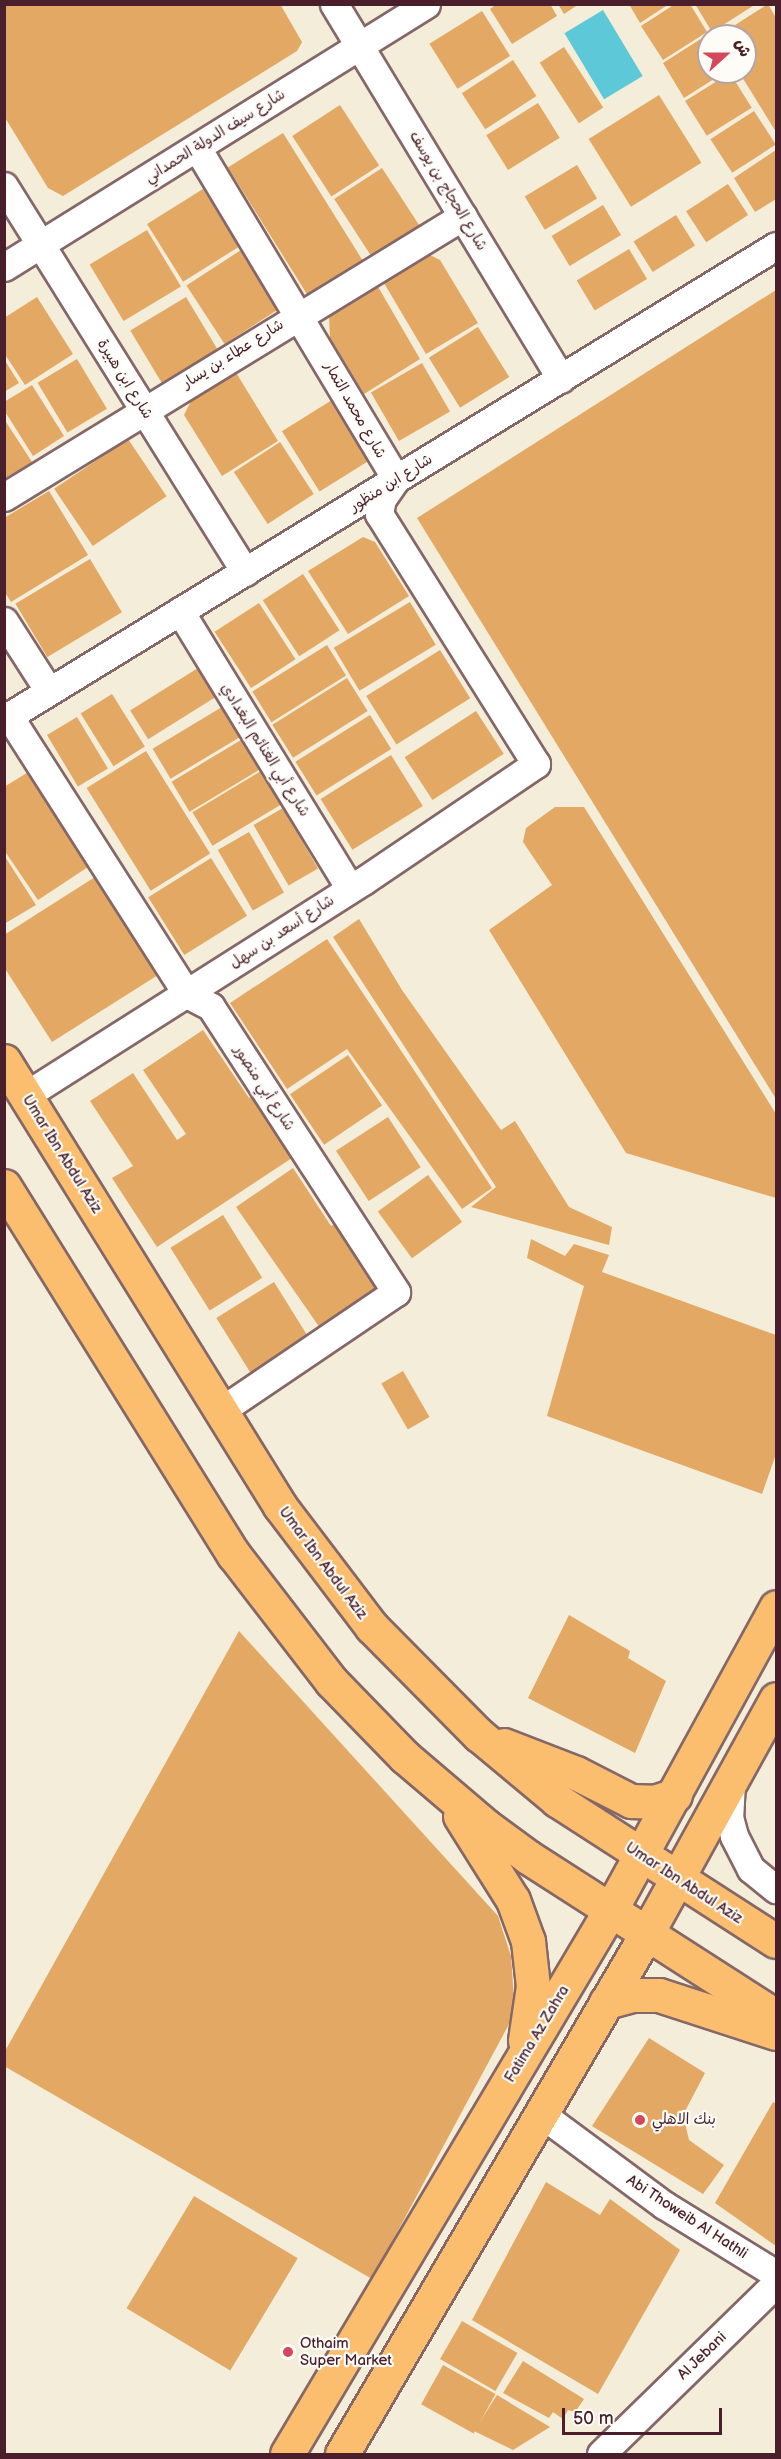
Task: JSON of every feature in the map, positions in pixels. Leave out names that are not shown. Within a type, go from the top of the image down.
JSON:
[{"type":"main road","name":"Umar Ibn Abdul Aziz","points":[[4,1061],[280,1506],[340,1588],[406,1665],[479,1735],[557,1800],[777,1941]]},
{"type":"main road","points":[[4,1186],[264,1598],[331,1681],[444,1792],[528,1857],[777,2016]]},
{"type":"main road","name":"Fatima Az Zahra","points":[[287,2454],[611,1909],[777,1607]]},
{"type":"main road","points":[[342,2454],[647,1933],[777,1699]]},
{"type":"main road","points":[[479,1735],[576,1773],[631,1801],[654,1802],[675,1795]]},
{"type":"main road","points":[[444,1792],[502,1880],[525,1931],[533,1986],[521,2059]]},
{"type":"main road","points":[[606,2002],[633,1995],[659,1995],[777,2033]]},
{"type":"street","name":"شارع الحجاج بن يوسف","points":[[334,4],[561,379]]},
{"type":"street","name":"شارع سيف الدولة الحمداني","points":[[4,267],[426,4]]},
{"type":"street","name":"شارع محمد التمار","points":[[197,148],[299,313],[396,479]]},
{"type":"street","name":"شارع ابن هبيرة","points":[[4,186],[245,572]]},
{"type":"street","name":"شارع عطاء بن يسار","points":[[4,497],[299,313],[463,216]]},
{"type":"street","name":"شارع ابن منظور","points":[[7,717],[777,246]]},
{"type":"street","name":"شارع أسعد بن سهل","points":[[26,1095],[187,994],[536,764],[379,514],[382,499],[396,479]]},
{"type":"street","name":"شارع أبي الغنائم البغدادي","points":[[180,611],[350,888]]},
{"type":"street","points":[[4,621],[49,691]]},
{"type":"street","name":"شارع أبي منصور","points":[[7,717],[187,994],[211,1007],[396,1292],[220,1411]]},
{"type":"street","points":[[731,1779],[729,1798],[734,1836],[751,1869],[777,1889]]},
{"type":"street","name":"Abi Thoweib Al Hathli","points":[[541,2114],[664,2205],[766,2268]]},
{"type":"street","name":"Al Jebani","points":[[601,2454],[777,2283]]},
{"type":"water","points":[[603,10],[643,76],[604,99],[564,33]]},
{"type":"building","points":[[4,4],[280,4],[302,42],[297,51],[63,196],[48,188],[4,116]]},
{"type":"building","points":[[497,4],[550,4],[557,16],[512,44],[490,9]]},
{"type":"building","points":[[558,4],[579,4],[564,14]]},
{"type":"building","points":[[629,4],[669,4],[640,23]]},
{"type":"building","points":[[675,4],[690,4],[702,24],[697,24],[697,38],[663,60],[641,26]]},
{"type":"building","points":[[695,4],[756,4],[725,24],[707,24]]},
{"type":"building","points":[[768,4],[776,18],[776,132],[746,84],[757,84],[757,24],[737,24]]},
{"type":"building","points":[[482,11],[510,56],[458,89],[429,44]]},
{"type":"building","points":[[697,41],[697,84],[706,84],[684,98],[663,63]]},
{"type":"building","points":[[564,47],[603,107],[579,123],[540,63]]},
{"type":"building","points":[[513,60],[536,96],[485,129],[462,93]]},
{"type":"building","points":[[712,84],[737,84],[752,108],[707,136],[685,101]]},
{"type":"building","points":[[659,95],[701,163],[631,207],[589,139]]},
{"type":"building","points":[[538,103],[560,138],[508,170],[486,135]]},
{"type":"building","points":[[340,105],[379,165],[331,196],[292,136]]},
{"type":"building","points":[[754,111],[776,145],[732,173],[710,139]]},
{"type":"building","points":[[283,133],[362,260],[307,295],[228,167]]},
{"type":"building","points":[[776,150],[776,199],[755,212],[734,178]]},
{"type":"building","points":[[577,165],[597,198],[545,230],[525,196]]},
{"type":"building","points":[[382,168],[421,228],[373,259],[334,199]]},
{"type":"building","points":[[728,184],[748,215],[706,242],[686,211]]},
{"type":"building","points":[[203,189],[239,247],[183,282],[147,224]]},
{"type":"building","points":[[603,205],[621,235],[570,266],[552,236]]},
{"type":"building","points":[[676,215],[695,246],[653,272],[634,241]]},
{"type":"building","points":[[147,230],[181,287],[124,321],[90,265]]},
{"type":"building","points":[[629,249],[647,279],[595,310],[577,280]]},
{"type":"building","points":[[241,250],[279,309],[225,344],[186,285]]},
{"type":"building","points":[[430,255],[440,260],[478,323],[426,354],[384,283]]},
{"type":"building","points":[[377,285],[420,359],[364,394],[330,338],[329,316]]},
{"type":"building","points":[[776,290],[776,1099],[417,518]]},
{"type":"building","points":[[37,297],[73,354],[25,385],[4,353],[4,318]]},
{"type":"building","points":[[186,297],[217,349],[162,383],[130,330]]},
{"type":"building","points":[[478,327],[509,377],[460,408],[429,358]]},
{"type":"building","points":[[4,359],[19,383],[4,392]]},
{"type":"building","points":[[77,359],[107,409],[67,432],[38,383]]},
{"type":"building","points":[[422,363],[450,411],[399,441],[371,392]]},
{"type":"building","points":[[235,371],[278,441],[222,476],[184,415],[193,397]]},
{"type":"building","points":[[32,385],[64,436],[33,456],[4,410],[4,402]]},
{"type":"building","points":[[332,400],[370,460],[320,491],[282,431]]},
{"type":"building","points":[[4,419],[32,462],[4,479]]},
{"type":"building","points":[[128,439],[167,496],[93,546],[54,489]]},
{"type":"building","points":[[280,442],[314,494],[268,524],[234,472]]},
{"type":"building","points":[[49,491],[88,555],[11,602],[4,591],[4,518]]},
{"type":"building","points":[[363,537],[375,542],[409,596],[348,634],[308,571]]},
{"type":"building","points":[[90,559],[122,612],[47,657],[15,604]]},
{"type":"building","points":[[303,574],[339,630],[299,656],[263,600]]},
{"type":"building","points":[[410,602],[436,645],[359,691],[334,648]]},
{"type":"building","points":[[259,603],[295,659],[251,688],[215,632]]},
{"type":"building","points":[[327,645],[346,676],[271,722],[252,692]]},
{"type":"building","points":[[440,650],[470,698],[396,744],[366,696]]},
{"type":"building","points":[[198,668],[216,697],[148,739],[130,710]]},
{"type":"building","points":[[347,678],[368,711],[293,758],[272,725]]},
{"type":"building","points":[[112,694],[145,747],[113,766],[81,714]]},
{"type":"building","points":[[222,707],[240,737],[171,779],[153,749]]},
{"type":"building","points":[[476,711],[504,754],[432,800],[405,757]]},
{"type":"building","points":[[370,715],[391,749],[317,796],[295,762]]},
{"type":"building","points":[[77,717],[108,768],[78,786],[47,735]]},
{"type":"building","points":[[241,740],[259,770],[190,812],[172,782]]},
{"type":"building","points":[[146,751],[210,854],[151,891],[87,788]]},
{"type":"building","points":[[391,755],[423,806],[352,850],[321,799]]},
{"type":"building","points":[[30,771],[91,865],[38,900],[4,850],[4,787]]},
{"type":"building","points":[[261,771],[281,804],[213,846],[192,812]]},
{"type":"building","points":[[555,807],[584,807],[776,1114],[776,1198],[626,1153],[489,930],[552,885],[523,842],[526,828]]},
{"type":"building","points":[[283,808],[318,869],[289,886],[254,825]]},
{"type":"building","points":[[249,832],[284,893],[253,911],[218,850]]},
{"type":"building","points":[[4,855],[36,905],[4,924]]},
{"type":"building","points":[[211,858],[247,916],[184,955],[148,897]]},
{"type":"building","points":[[95,877],[158,975],[52,1042],[4,967],[4,935]]},
{"type":"building","points":[[359,919],[402,990],[501,1130],[515,1121],[569,1207],[612,1227],[609,1245],[471,1207],[496,1187],[333,937]]},
{"type":"building","points":[[327,939],[492,1188],[462,1209],[347,1049],[287,1089],[230,1003]]},
{"type":"building","points":[[203,1030],[249,1098],[253,1095],[292,1158],[157,1247],[112,1178],[133,1166],[90,1101],[133,1073],[177,1140],[186,1134],[143,1070]]},
{"type":"building","points":[[348,1055],[382,1106],[324,1145],[290,1094]]},
{"type":"building","points":[[388,1117],[421,1167],[369,1201],[336,1151]]},
{"type":"building","points":[[293,1168],[331,1226],[336,1223],[380,1288],[320,1328],[236,1207]]},
{"type":"building","points":[[428,1175],[462,1222],[412,1258],[378,1211]]},
{"type":"building","points":[[223,1215],[262,1278],[210,1311],[170,1248]]},
{"type":"building","points":[[531,1239],[565,1256],[574,1244],[609,1255],[602,1272],[776,1335],[776,1454],[762,1494],[547,1416],[584,1286],[527,1258]]},
{"type":"building","points":[[274,1282],[313,1344],[255,1380],[216,1318]]},
{"type":"building","points":[[403,1371],[430,1417],[408,1429],[381,1384]]},
{"type":"building","points":[[569,1615],[630,1651],[628,1658],[666,1681],[635,1753],[528,1698]]},
{"type":"building","points":[[239,1631],[498,1916],[511,1956],[515,2013],[372,2279],[4,2066],[4,2053]]},
{"type":"building","name":"بنك الاهلي","points":[[649,2038],[705,2073],[683,2115],[689,2140],[724,2165],[703,2194],[592,2126]]},
{"type":"building","points":[[773,2102],[776,2104],[776,2246],[715,2203]]},
{"type":"building","points":[[546,2182],[600,2215],[610,2199],[680,2250],[598,2394],[472,2320]]},
{"type":"building","points":[[194,2196],[298,2258],[230,2371],[127,2308]]},
{"type":"building","points":[[462,2321],[517,2353],[495,2391],[440,2359]]},
{"type":"building","points":[[523,2361],[584,2399],[575,2412],[568,2410],[563,2419],[553,2412],[549,2418],[503,2393]]},
{"type":"building","points":[[443,2365],[495,2394],[474,2433],[421,2404]]},
{"type":"building","points":[[497,2395],[550,2427],[513,2450],[474,2431]]},
{"type":"place","name":"بنك الاهلي","points":[[640,2120]]},
{"type":"place","name":"Othaim Super Market","points":[[288,2352]]}]
